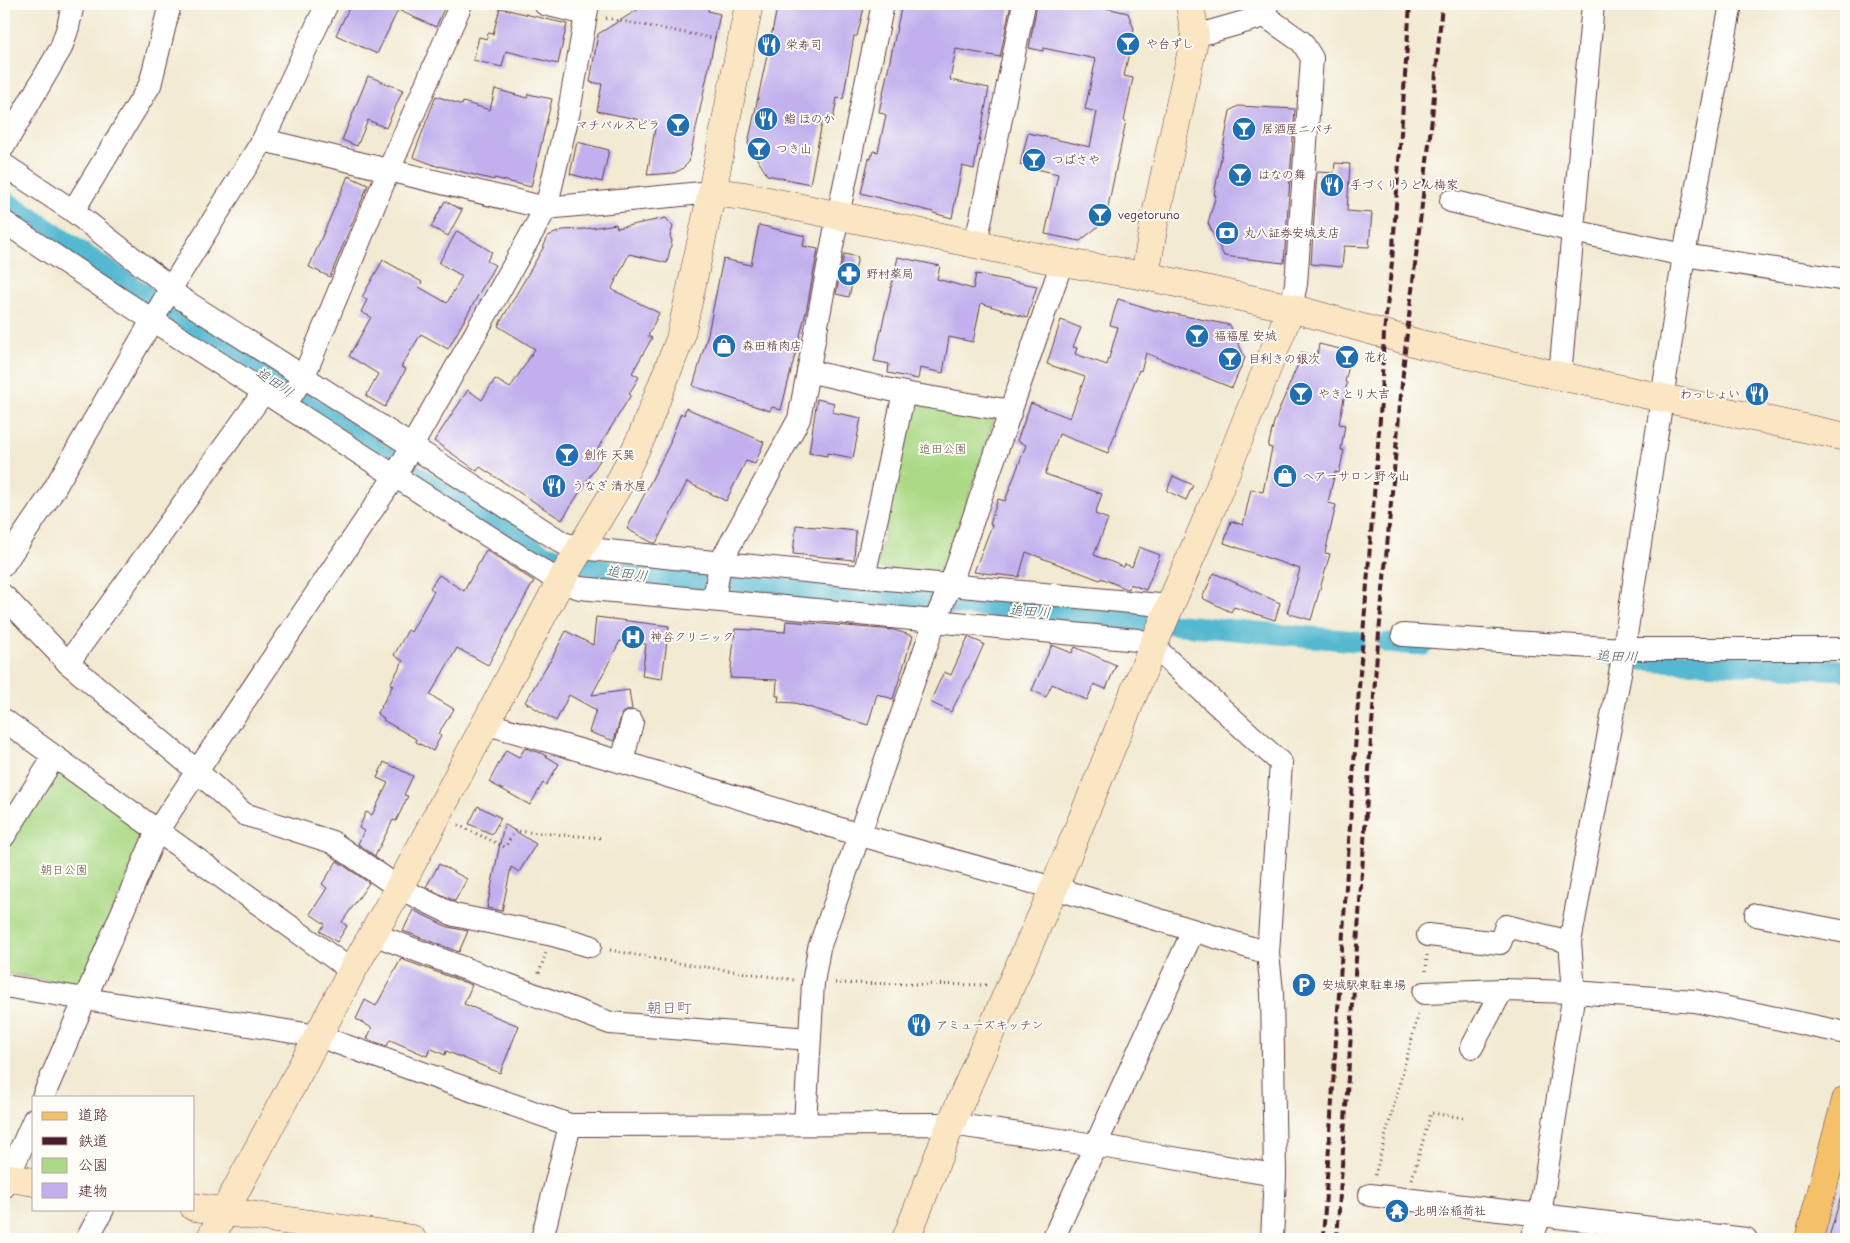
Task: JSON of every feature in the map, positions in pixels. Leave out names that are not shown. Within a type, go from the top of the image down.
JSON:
[{"type":"main road","points":[[1809,1239],[1839,1156],[1846,1100]]},
{"type":"street","points":[[4,146],[61,48],[74,4]]},
{"type":"street","points":[[73,211],[150,85],[170,4]]},
{"type":"street","points":[[4,564],[50,496],[171,288],[262,140],[327,4]]},
{"type":"street","points":[[285,405],[304,376],[461,4]]},
{"type":"street","points":[[43,1096],[157,831],[395,476],[546,208],[569,111],[587,9],[545,4]]},
{"type":"street","points":[[210,1239],[352,971],[399,888],[484,723],[560,582],[618,486],[642,436],[680,339],[712,192],[749,4]]},
{"type":"street","points":[[714,600],[720,563],[799,418],[838,215],[883,4]]},
{"type":"street","points":[[976,243],[1024,4]]},
{"type":"street","points":[[1145,276],[1195,36],[1190,4]]},
{"type":"street","points":[[1560,376],[1593,4]]},
{"type":"street","points":[[1532,1239],[1540,1215],[1574,992],[1570,942],[1622,656],[1684,255],[1731,4]]},
{"type":"street","points":[[906,1239],[951,1124],[1054,888],[1171,606],[1291,308],[1296,284],[1312,58],[1302,42],[1266,10],[1195,36]]},
{"type":"street","points":[[262,140],[546,208],[712,192],[744,196],[1062,262],[1145,276],[1291,308],[1420,344],[1846,437]]},
{"type":"street","points":[[4,165],[73,211],[179,296],[563,543],[582,548],[720,563],[1171,606]]},
{"type":"street","points":[[1451,201],[1573,231],[1684,255],[1846,280]]},
{"type":"street","points":[[4,222],[152,320],[560,582],[580,588],[1138,640],[1153,646],[1281,763],[1268,953],[1272,992],[1275,1175],[1272,1239]]},
{"type":"street","points":[[805,1124],[809,1039],[819,948],[935,621],[950,586],[1062,262]]},
{"type":"street","points":[[808,371],[904,392],[1011,411]]},
{"type":"street","points":[[68,663],[264,392]]},
{"type":"street","points":[[864,577],[904,392]]},
{"type":"street","points":[[4,596],[68,663],[197,771],[244,814],[332,842],[399,888],[454,915],[553,935],[590,946]]},
{"type":"street","points":[[1402,635],[1622,656],[1846,649]]},
{"type":"street","points":[[4,720],[352,971]]},
{"type":"street","points":[[622,762],[632,722]]},
{"type":"street","points":[[484,723],[622,762],[860,835],[1054,888],[1268,953]]},
{"type":"street","points":[[4,836],[54,757]]},
{"type":"street","points":[[1756,915],[1846,932]]},
{"type":"street","points":[[1428,935],[1500,943],[1506,926],[1570,942]]},
{"type":"street","points":[[1052,1239],[1193,930]]},
{"type":"street","points":[[373,934],[610,1023],[809,1039]]},
{"type":"street","points":[[4,986],[318,1036],[570,1124],[951,1124],[1095,1145],[1275,1175]]},
{"type":"street","points":[[1424,993],[1502,990],[1574,992],[1695,1001],[1846,1033]]},
{"type":"street","points":[[1472,1047],[1502,990]]},
{"type":"street","points":[[542,1239],[570,1124]]},
{"type":"street","points":[[12,1181],[32,1125]]},
{"type":"street","points":[[1370,1195],[1746,1239]]},
{"type":"street","points":[[195,1207],[412,1239]]},
{"type":"street","points":[[87,1239],[102,1210]]},
{"type":"path","points":[[587,9],[741,44]]},
{"type":"path","points":[[452,822],[504,847],[515,831],[603,838]]},
{"type":"path","points":[[532,993],[553,935]]},
{"type":"path","points":[[1370,1195],[1424,993],[1428,935]]},
{"type":"path","points":[[590,946],[678,963],[814,983],[992,985]]},
{"type":"path","points":[[1407,1199],[1432,1113],[1465,1118]]},
{"type":"shaded area","points":[[1846,1156],[1846,1239],[1822,1239]]},
{"type":"green space","name":"追田公園","points":[[913,402],[994,419],[943,573],[877,568]]},
{"type":"green space","name":"朝日公園","points":[[61,773],[138,828],[143,839],[85,979],[74,985],[4,973],[4,853],[52,775]]},
{"type":"building","points":[[351,4],[446,4],[436,27],[398,10],[377,54],[336,35]]},
{"type":"building","points":[[647,4],[709,4],[708,11],[720,14],[689,162],[682,169],[674,173],[647,175],[656,123],[597,111],[602,84],[590,82],[598,34]]},
{"type":"building","points":[[778,4],[865,4],[857,36],[854,36],[843,99],[837,98],[833,120],[823,118],[810,184],[767,175],[748,144]]},
{"type":"building","points":[[902,4],[1011,4],[1000,57],[956,49],[950,80],[989,88],[974,169],[962,166],[952,218],[861,193],[869,158],[871,159],[873,151],[878,152],[886,115],[879,112]]},
{"type":"building","points":[[1037,4],[1088,4],[1128,13],[1134,29],[1124,76],[1133,78],[1105,221],[1080,241],[1045,234],[1058,174],[1020,165],[1028,133],[1090,147],[1097,112],[1085,109],[1096,59],[1043,48],[1043,51],[1029,48]]},
{"type":"building","points":[[500,8],[567,24],[558,64],[506,51],[502,67],[473,60],[479,37],[487,39],[488,33],[493,34]]},
{"type":"building","points":[[368,76],[403,90],[386,128],[368,120],[357,146],[342,140]]},
{"type":"building","points":[[495,89],[527,98],[528,94],[552,99],[531,187],[439,167],[413,157],[436,96],[462,105],[463,102],[490,110]]},
{"type":"building","points":[[1238,106],[1295,109],[1284,263],[1224,256],[1208,223],[1216,195],[1214,195],[1230,111]]},
{"type":"building","points":[[577,142],[609,150],[602,182],[570,174]]},
{"type":"building","points":[[1335,163],[1350,164],[1347,211],[1372,213],[1369,247],[1344,246],[1342,267],[1311,264],[1317,172],[1334,173]]},
{"type":"building","points":[[348,176],[368,185],[330,277],[309,267]]},
{"type":"building","points":[[445,201],[462,210],[448,236],[431,227]]},
{"type":"building","points":[[666,218],[673,227],[667,263],[629,254],[612,288],[659,313],[648,336],[652,338],[632,373],[639,377],[629,394],[631,395],[595,453],[602,457],[562,520],[480,467],[477,471],[434,441],[468,390],[482,400],[495,379],[510,388],[535,349],[498,326],[548,236],[563,230],[616,224],[617,228]]},
{"type":"building","points":[[759,225],[805,236],[803,246],[818,249],[806,312],[781,410],[772,407],[770,411],[693,386],[708,334],[723,259],[751,265]]},
{"type":"building","points":[[457,231],[492,252],[487,261],[495,265],[448,349],[421,334],[401,367],[406,369],[385,407],[366,396],[378,374],[349,356],[371,317],[361,312],[367,300],[362,297],[383,260],[422,282],[419,287],[447,303],[462,276],[439,263]]},
{"type":"building","points":[[844,254],[858,257],[849,297],[836,294]]},
{"type":"building","points":[[898,257],[940,266],[937,279],[973,289],[976,274],[1037,286],[1027,318],[981,303],[973,342],[949,337],[943,373],[920,368],[918,379],[888,373],[889,364],[874,361]]},
{"type":"building","points":[[1118,299],[1154,310],[1230,325],[1245,358],[1232,388],[1146,353],[1141,371],[1139,370],[1108,453],[1059,434],[1045,474],[1102,494],[1095,514],[1108,519],[1094,555],[1124,567],[1125,564],[1132,567],[1139,547],[1160,555],[1146,590],[1130,584],[1129,589],[1127,589],[1026,552],[1019,577],[974,572],[992,525],[990,524],[998,499],[1005,501],[1026,445],[1017,441],[1031,403],[1070,418],[1085,377],[1047,364],[1061,320],[1081,328],[1073,347],[1077,348],[1075,354],[1107,365],[1118,327],[1110,325]]},
{"type":"building","points":[[1319,344],[1352,352],[1345,382],[1347,383],[1339,424],[1345,425],[1341,450],[1344,450],[1339,473],[1335,472],[1328,503],[1336,505],[1325,553],[1330,554],[1311,620],[1287,613],[1300,569],[1224,543],[1231,521],[1243,525],[1251,489],[1263,492],[1272,448],[1268,447],[1274,422],[1298,364],[1301,352],[1317,356]]},
{"type":"building","points":[[817,399],[834,403],[832,412],[861,418],[853,458],[827,453],[827,456],[809,453]]},
{"type":"building","points":[[686,408],[764,442],[755,464],[746,461],[726,501],[687,482],[656,543],[653,543],[627,529],[671,441],[681,413],[684,415]]},
{"type":"building","points":[[1173,476],[1193,485],[1186,500],[1167,491]]},
{"type":"building","points":[[796,525],[856,531],[854,560],[793,554]]},
{"type":"building","points":[[486,550],[534,581],[488,665],[457,648],[430,695],[454,709],[438,734],[441,736],[433,751],[416,742],[416,739],[383,720],[384,718],[377,714],[393,685],[390,684],[403,661],[394,655],[408,630],[411,632],[434,591],[430,588],[439,575],[464,591]]},
{"type":"building","points":[[1214,573],[1280,603],[1275,620],[1234,607],[1231,612],[1202,598]]},
{"type":"building","points":[[596,617],[669,626],[662,679],[642,676],[646,644],[620,641],[592,695],[629,690],[632,709],[622,713],[614,741],[589,732],[596,710],[569,695],[556,721],[525,702],[550,662],[566,631],[593,645]]},
{"type":"building","points":[[786,621],[894,630],[913,636],[893,699],[877,694],[868,725],[795,703],[778,702],[779,696],[776,696],[777,680],[730,678],[735,629],[785,632]]},
{"type":"building","points":[[968,637],[984,644],[951,712],[930,702],[944,672],[951,675]]},
{"type":"building","points":[[1052,645],[1072,653],[1075,647],[1116,665],[1106,689],[1094,684],[1087,700],[1052,684],[1046,697],[1032,690]]},
{"type":"building","points":[[525,748],[541,753],[559,764],[546,785],[543,783],[530,805],[489,782],[506,750],[519,757]]},
{"type":"building","points":[[384,762],[413,776],[404,795],[408,796],[396,821],[393,820],[375,856],[358,844],[364,831],[359,828],[366,812],[372,815],[388,783],[377,778]]},
{"type":"building","points":[[478,806],[501,818],[492,834],[469,824]]},
{"type":"building","points":[[504,824],[536,844],[519,872],[511,867],[502,911],[487,908]]},
{"type":"building","points":[[337,861],[369,883],[342,922],[347,926],[337,942],[320,931],[325,924],[310,914],[327,888],[322,884]]},
{"type":"building","points":[[439,864],[467,879],[455,901],[426,887]]},
{"type":"building","points":[[413,910],[448,927],[468,931],[459,952],[403,931]]},
{"type":"building","points":[[401,959],[472,985],[464,1004],[519,1026],[500,1073],[446,1051],[445,1055],[430,1048],[427,1056],[390,1040],[387,1046],[367,1039],[372,1028],[356,1019],[365,1000],[376,1006]]},
{"type":"building","points":[[1842,1193],[1846,1193],[1846,1239],[1837,1239],[1829,1237]]},
{"type":"waterway","name":"追田川","points":[[4,200],[374,449],[545,555],[615,573],[1355,641]]},
{"type":"waterway","name":"追田川","points":[[1388,643],[1424,645]]},
{"type":"waterway","name":"追田川","points":[[1619,659],[1846,670]]},
{"type":"railway","points":[[1323,1239],[1360,673],[1410,4]]},
{"type":"railway","points":[[1337,1239],[1376,666],[1405,351],[1432,118],[1442,4]]},
{"type":"place","name":"や台ずし","points":[[1128,44]]},
{"type":"place","name":"栄寿司","points":[[769,45]]},
{"type":"place","name":"鮨 ほのか","points":[[766,119]]},
{"type":"place","name":"マチバルスピラ","points":[[678,125]]},
{"type":"place","name":"居酒屋ニパチ","points":[[1244,129]]},
{"type":"place","name":"つき山","points":[[759,149]]},
{"type":"place","name":"つばさや","points":[[1034,160]]},
{"type":"place","name":"はなの舞","points":[[1240,175]]},
{"type":"place","name":"手づくりうどん梅家","points":[[1332,185]]},
{"type":"place","name":"vegetoruno","points":[[1100,215]]},
{"type":"place","name":"丸八証券安城支店","points":[[1227,233]]},
{"type":"place","name":"野村薬局","points":[[849,274]]},
{"type":"place","name":"福福屋 安城","points":[[1197,336]]},
{"type":"place","name":"森田精肉店","points":[[724,346]]},
{"type":"place","name":"花れ","points":[[1347,357]]},
{"type":"place","name":"目利きの銀次","points":[[1230,359]]},
{"type":"place","name":"やきとり大吉","points":[[1301,394]]},
{"type":"place","name":"わっしょい","points":[[1757,394]]},
{"type":"place","name":"創作 天巽","points":[[567,455]]},
{"type":"place","name":"ヘアーサロン野々山","points":[[1285,476]]},
{"type":"place","name":"うなぎ 清水屋","points":[[554,486]]},
{"type":"place","name":"神谷クリニック","points":[[633,637]]},
{"type":"place","name":"安城駅東駐車場","points":[[1304,985]]},
{"type":"place","name":"アミューズキッチン","points":[[919,1025]]},
{"type":"place","name":"北明治稲荷社","points":[[1397,1211]]},
{"type":"district","name":"朝日町","points":[[669,1008]]}]
